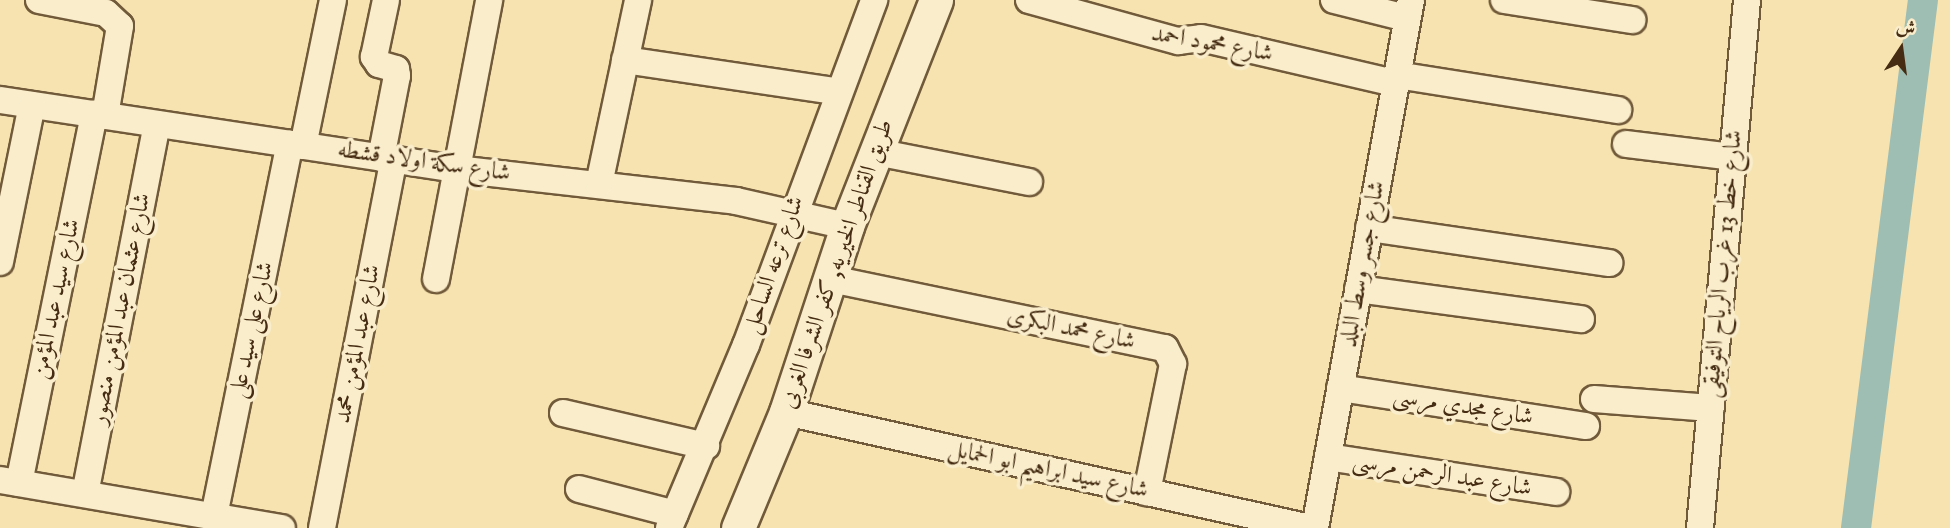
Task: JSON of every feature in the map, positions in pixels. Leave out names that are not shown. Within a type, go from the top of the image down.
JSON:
[{"type":"street","name":"شارع سيد عبد المؤمن","points":[[9,481],[120,26],[106,13],[39,0]]},
{"type":"street","name":"شارع على سيد على","points":[[214,516],[297,145],[333,0]]},
{"type":"street","name":"شارع عبد المؤمن محمد","points":[[322,528],[387,158],[397,76],[396,69],[379,64],[374,57],[386,0]]},
{"type":"street","points":[[436,279],[489,0]]},
{"type":"street","points":[[599,184],[638,0]]},
{"type":"street","name":"شارع ترعه الساحل","points":[[672,521],[706,446],[836,91],[874,0]]},
{"type":"street","name":"طريق القناطر الخيريه, كفر الشرفا الغربى","points":[[738,528],[786,412],[847,226],[936,0]]},
{"type":"street","name":"شارع محمود احمد","points":[[1029,0],[1178,41],[1201,37],[1396,79],[1618,110]]},
{"type":"street","points":[[1334,0],[1409,9]]},
{"type":"street","points":[[1504,0],[1632,20]]},
{"type":"street","name":"شارع خط 13 غرب الرياح التوفيقى","points":[[1700,528],[1747,0]]},
{"type":"street","name":"شارع جسر وسط البلد","points":[[1315,528],[1409,9]]},
{"type":"street","points":[[625,60],[836,91]]},
{"type":"street","name":"شارع سكة اولاد قشطه","points":[[0,100],[456,169],[599,184],[792,211],[847,226]]},
{"type":"street","points":[[0,262],[32,105]]},
{"type":"street","name":"شارع عثمان عبد المؤمن منصور","points":[[85,494],[156,124]]},
{"type":"street","points":[[1626,144],[1733,157]]},
{"type":"street","points":[[876,152],[1029,181]]},
{"type":"street","points":[[1369,228],[1609,263]]},
{"type":"street","name":"شارع محمد البكرى","points":[[831,279],[1165,348],[1173,364],[1147,492]]},
{"type":"street","points":[[1358,289],[1581,319]]},
{"type":"street","name":"شارع مجدي مرسى","points":[[1340,388],[1586,426]]},
{"type":"street","points":[[1594,399],[1711,408]]},
{"type":"street","name":"شارع سيد ابراهيم ابو الحمايل","points":[[786,412],[1310,528]]},
{"type":"street","points":[[563,413],[706,446]]},
{"type":"street","name":"شارع عبد الرحمن مرسى","points":[[1328,457],[1556,492]]},
{"type":"street","points":[[9,481],[282,528]]},
{"type":"street","points":[[579,489],[672,521]]},
{"type":"waterway","points":[[1856,528],[1923,0]]}]
